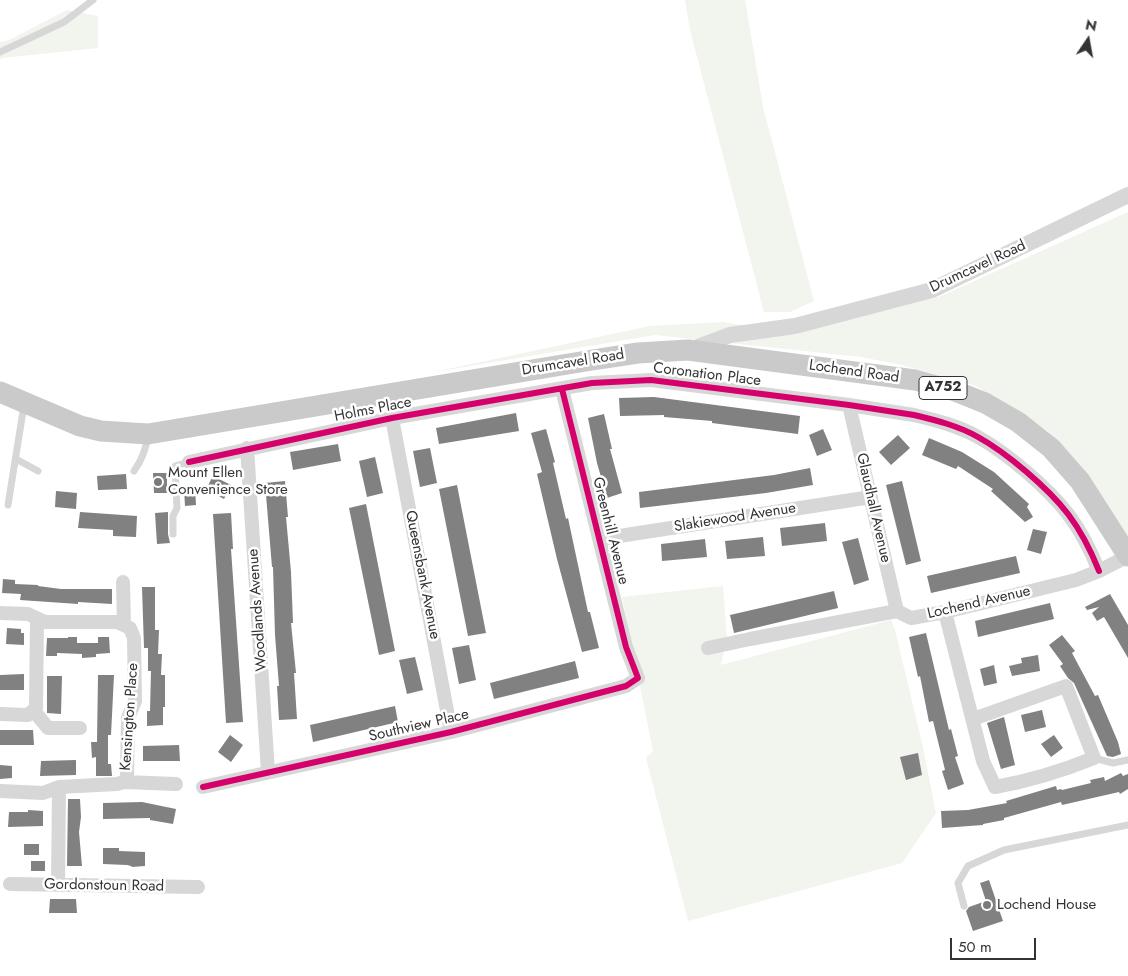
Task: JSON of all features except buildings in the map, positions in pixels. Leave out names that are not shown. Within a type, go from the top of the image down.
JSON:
[{"type":"main road","name":"Drumcavel Road","points":[[0,392],[80,426],[101,431],[148,434],[586,361],[638,353],[688,350]]},
{"type":"main road","name":"Lochend Road","points":[[688,350],[915,380],[955,391],[985,404],[1018,422],[1051,448],[1080,481],[1128,556]]},
{"type":"street","name":"Drumcavel Road","points":[[688,350],[730,335],[795,326],[932,290],[1128,195]]},
{"type":"street","points":[[586,361],[592,383]]},
{"type":"street","points":[[533,370],[537,393]]},
{"type":"street","name":"Coronation Place","points":[[562,389],[592,383],[651,380],[849,405],[914,415],[941,422],[978,437],[1021,467],[1068,514],[1090,551],[1099,571]]},
{"type":"street","name":"Holms Place","points":[[189,462],[392,418],[562,389]]},
{"type":"street","name":"Greenhill Avenue","points":[[562,389],[626,647],[638,678]]},
{"type":"street","name":"Glaudhall Avenue","points":[[849,405],[897,611]]},
{"type":"street","name":"Queensbank Avenue","points":[[392,418],[451,732]]},
{"type":"street","name":"Woodlands Avenue","points":[[247,448],[268,772]]},
{"type":"street","name":"Slakiewood Avenue","points":[[600,539],[871,497]]},
{"type":"street","name":"Lochend Avenue","points":[[708,648],[897,611],[911,618],[946,612],[1076,580],[1128,556]]},
{"type":"street","name":"Kensington Place","points":[[123,582],[124,625],[130,628],[134,638],[134,701],[128,718],[127,778],[124,782]]},
{"type":"street","points":[[946,612],[972,719],[983,761],[995,787],[1065,769],[1094,758],[1066,686],[972,719]]},
{"type":"street","points":[[0,613],[28,614],[45,622],[117,622],[124,625]]},
{"type":"street","points":[[0,714],[28,715],[36,708],[36,619]]},
{"type":"street","name":"Southview Place","points":[[203,788],[451,732],[626,686],[638,678]]},
{"type":"street","points":[[34,711],[48,728],[80,728]]},
{"type":"street","name":"Kensington Place","points":[[0,791],[43,792],[59,787],[124,782],[176,784]]},
{"type":"street","points":[[58,885],[59,787]]},
{"type":"street","name":"Gordonstoun Road","points":[[10,884],[198,887]]},
{"type":"lane","points":[[0,52],[64,22],[93,0]]},
{"type":"lane","points":[[8,505],[24,402]]},
{"type":"lane","points":[[134,471],[146,448],[148,434]]},
{"type":"lane","points":[[16,459],[38,471]]},
{"type":"lane","points":[[173,534],[173,516],[177,508],[175,466],[189,462]]},
{"type":"lane","points":[[1094,758],[1113,763],[1128,760]]},
{"type":"lane","points":[[964,906],[958,883],[968,866],[1004,850],[1128,825]]},
{"type":"shaded area","points":[[685,0],[745,0],[763,107],[814,301],[790,312],[764,312],[690,30]]},
{"type":"shaded area","points":[[67,10],[98,16],[98,48],[2,58],[0,60],[0,42],[7,41]]},
{"type":"shaded area","points":[[1128,212],[1128,539],[1048,431],[976,386],[902,365],[861,357],[655,335],[429,373],[650,326],[724,322],[798,335],[799,333],[941,296]]},
{"type":"shaded area","points":[[723,586],[727,638],[721,665],[891,620],[922,743],[936,813],[902,863],[688,921],[646,758],[653,751],[622,597]]},
{"type":"cycle path","points":[[189,462],[392,418],[592,383],[651,380],[914,415],[963,430],[1001,452],[1050,493],[1077,527],[1099,571]]},
{"type":"cycle path","points":[[203,787],[451,732],[626,686],[638,678],[626,647],[562,389]]},
{"type":"place","name":"Mount Ellen Convenience Store","points":[[158,482]]},
{"type":"place","name":"Lochend House","points":[[987,905]]}]
